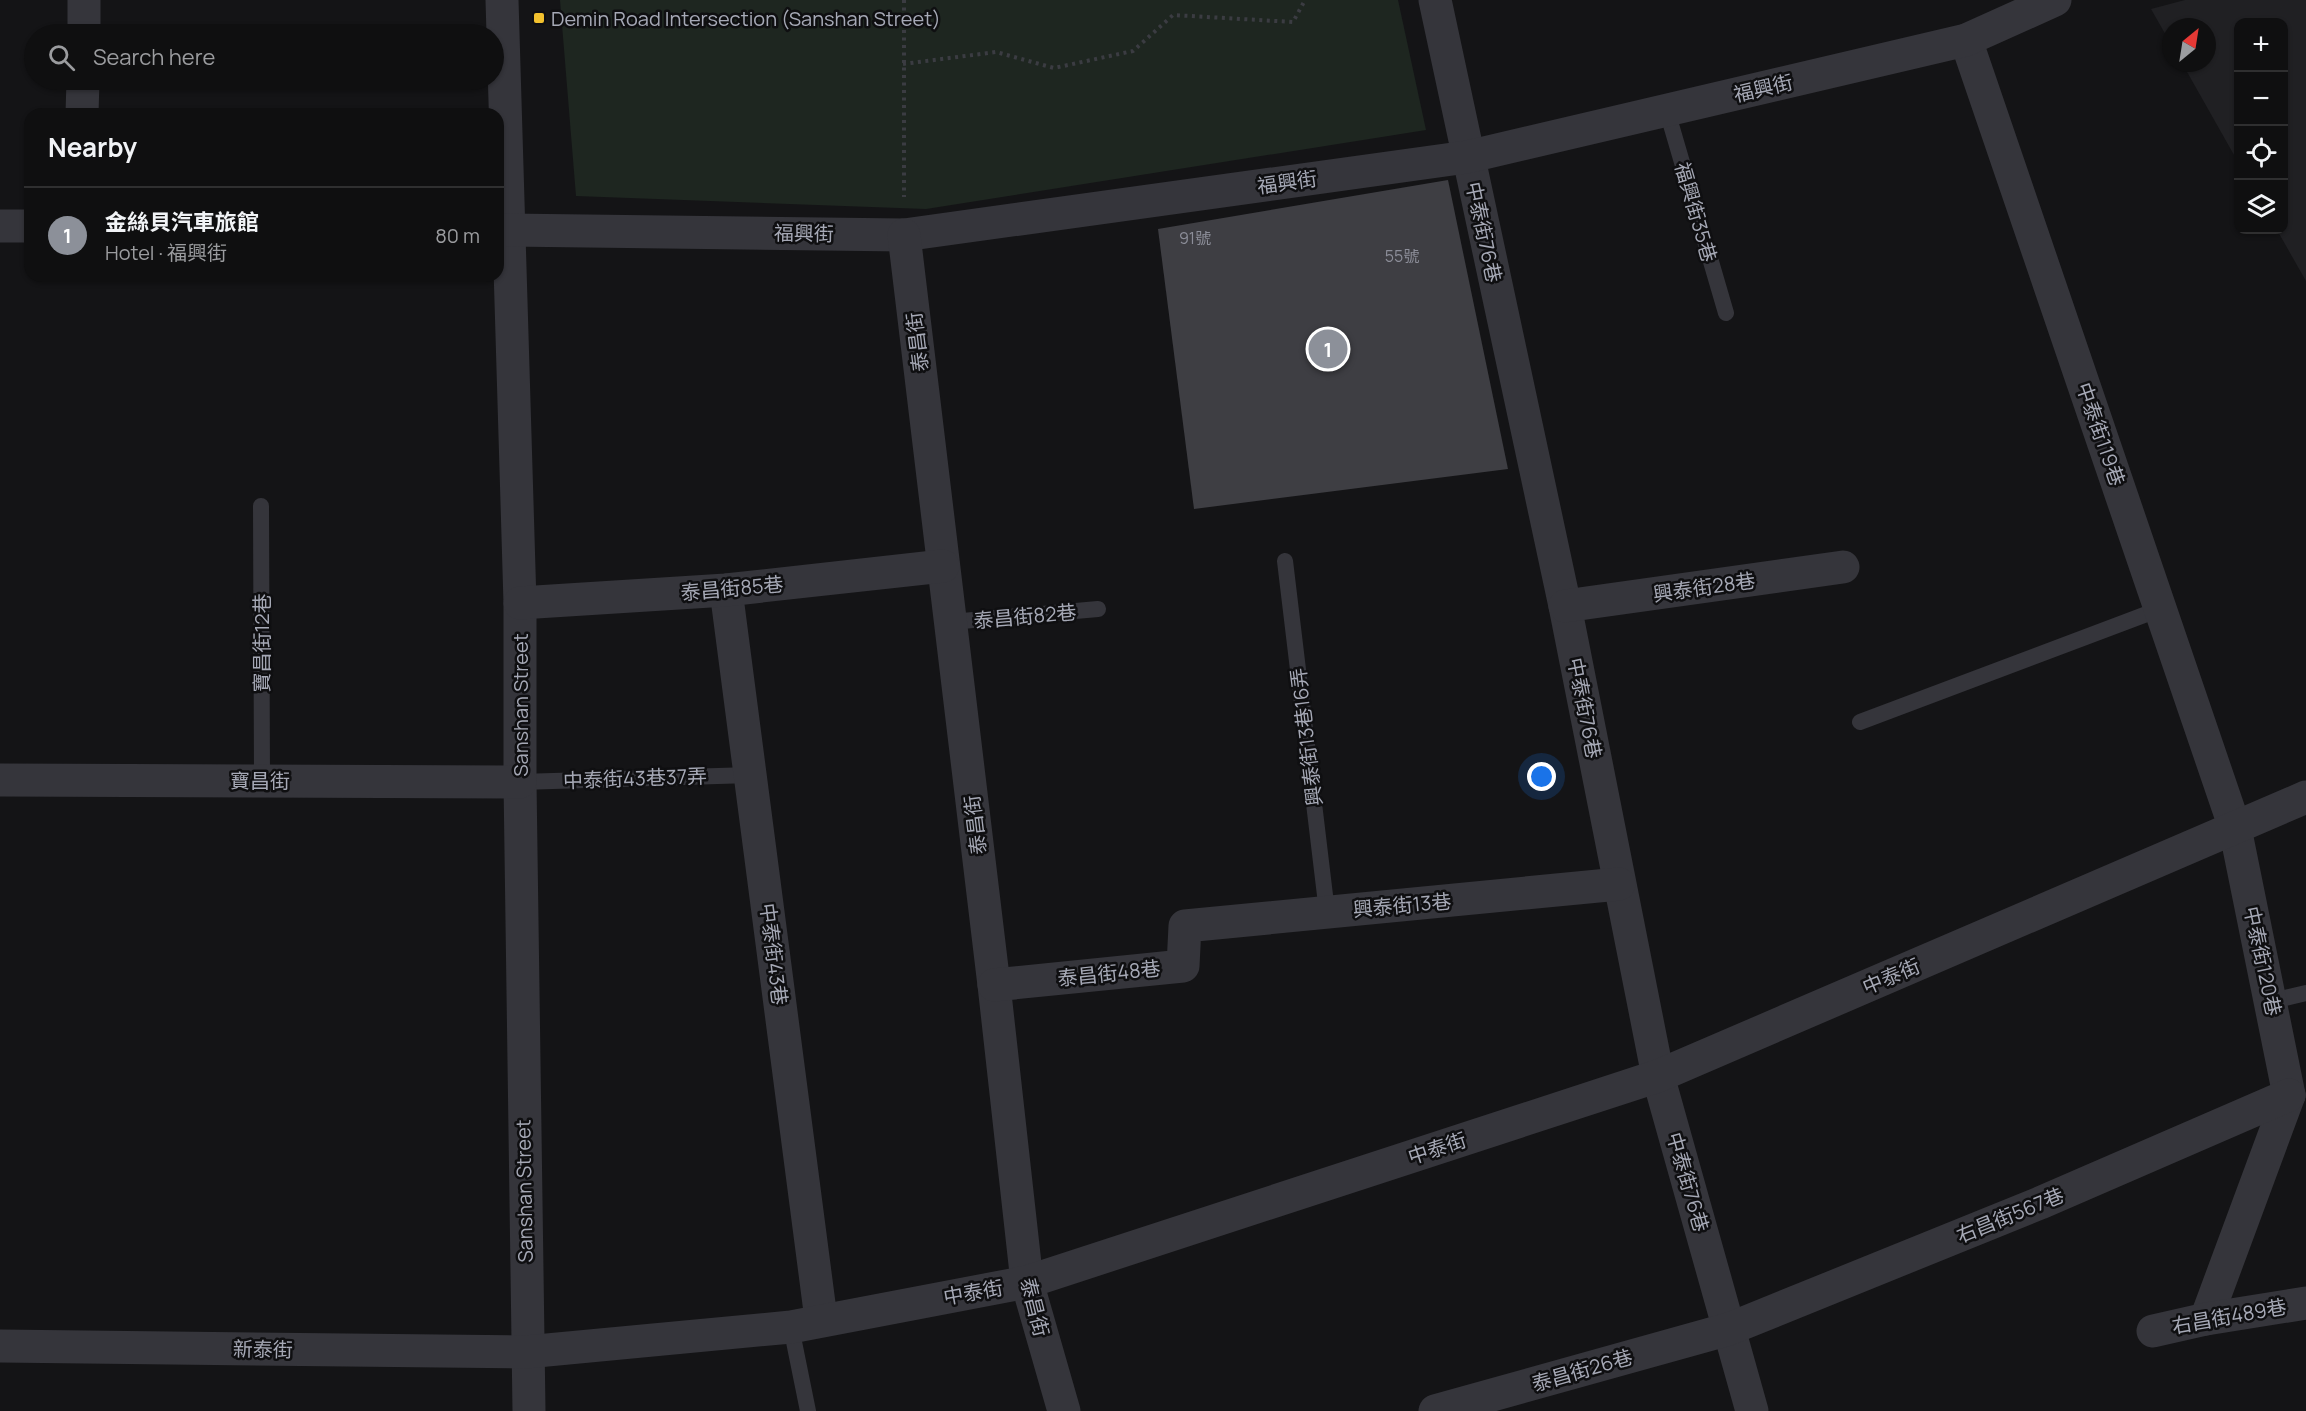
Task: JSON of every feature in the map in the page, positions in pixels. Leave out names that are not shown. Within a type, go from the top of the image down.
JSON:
[{"type":"street","points":[[84,0],[84,24]]},
{"type":"street","name":"Sanshan Street","points":[[502,0],[502,24]]},
{"type":"street","name":"中泰街76巷","points":[[1435,0],[1565,606],[1658,1076],[1752,1411]]},
{"type":"street","name":"福興街","points":[[504,230],[904,235],[1467,157],[1966,40],[2055,0]]},
{"type":"street","name":"中泰街119巷","points":[[1966,40],[2235,828]]},
{"type":"street","points":[[82,108],[83,90]]},
{"type":"street","name":"Sanshan Street","points":[[502,90],[502,108]]},
{"type":"street","points":[[0,226],[24,226]]},
{"type":"street","name":"泰昌街","points":[[904,235],[994,985],[1027,1282],[1064,1411]]},
{"type":"street","name":"Sanshan Street","points":[[504,252],[520,603],[526,1352],[529,1411]]},
{"type":"street","name":"泰昌街85巷","points":[[520,603],[726,590],[943,566]]},
{"type":"street","name":"興泰街28巷","points":[[1565,606],[1843,567]]},
{"type":"street","name":"中泰街43巷","points":[[726,590],[751,775],[806,1323]]},
{"type":"street","name":"寶昌街","points":[[0,780],[520,782]]},
{"type":"street","name":"中泰街","points":[[526,1352],[806,1323],[1027,1282],[1658,1076],[2306,797]]},
{"type":"street","name":"中泰街120巷","points":[[2235,828],[2272,1001],[2297,1094]]},
{"type":"street","name":"興泰街13巷","points":[[1185,926],[1619,884]]},
{"type":"street","name":"泰昌街48巷","points":[[994,985],[1183,966],[1185,926]]},
{"type":"street","points":[[2206,1318],[2297,1094]]},
{"type":"street","name":"右昌街567巷","points":[[1729,1329],[2040,1203],[2297,1094]]},
{"type":"street","name":"右昌街489巷","points":[[2153,1331],[2206,1318],[2306,1302]]},
{"type":"street","name":"泰昌街26巷","points":[[1435,1411],[1729,1329]]},
{"type":"street","name":"新泰街","points":[[0,1346],[526,1352]]},
{"type":"lane","name":"福興街35巷","points":[[1666,111],[1726,314]]},
{"type":"lane","name":"寶昌街12巷","points":[[261,506],[262,780]]},
{"type":"lane","name":"興泰街13巷16弄","points":[[1285,561],[1327,912]]},
{"type":"lane","name":"泰昌街82巷","points":[[951,622],[1098,609]]},
{"type":"lane","points":[[1860,722],[2160,609]]},
{"type":"lane","name":"中泰街43巷37弄","points":[[520,782],[751,775]]},
{"type":"lane","points":[[2272,1001],[2306,993]]},
{"type":"lane","points":[[806,1323],[808,1411]]},
{"type":"path","points":[[903,0],[904,235]]},
{"type":"path","points":[[903,64],[996,52],[1054,68],[1133,51],[1173,15],[1293,22],[1305,0]]},
{"type":"shaded area","points":[[560,0],[1398,0],[1426,130],[926,209],[576,196]]},
{"type":"shaded area","points":[[2185,0],[2306,0],[2306,281],[2279,234],[2288,234],[2288,18],[2234,18],[2234,155],[2187,72],[2216,72],[2216,18],[2162,18],[2162,28],[2151,9]]},
{"type":"building","points":[[1448,180],[1508,469],[1194,509],[1158,229]]},
{"type":"place","name":"Demin Road Intersection (Sanshan Street)","points":[[539,18]]},
{"type":"place","name":"金絲貝汽車旅館","points":[[1328,349]]}]
